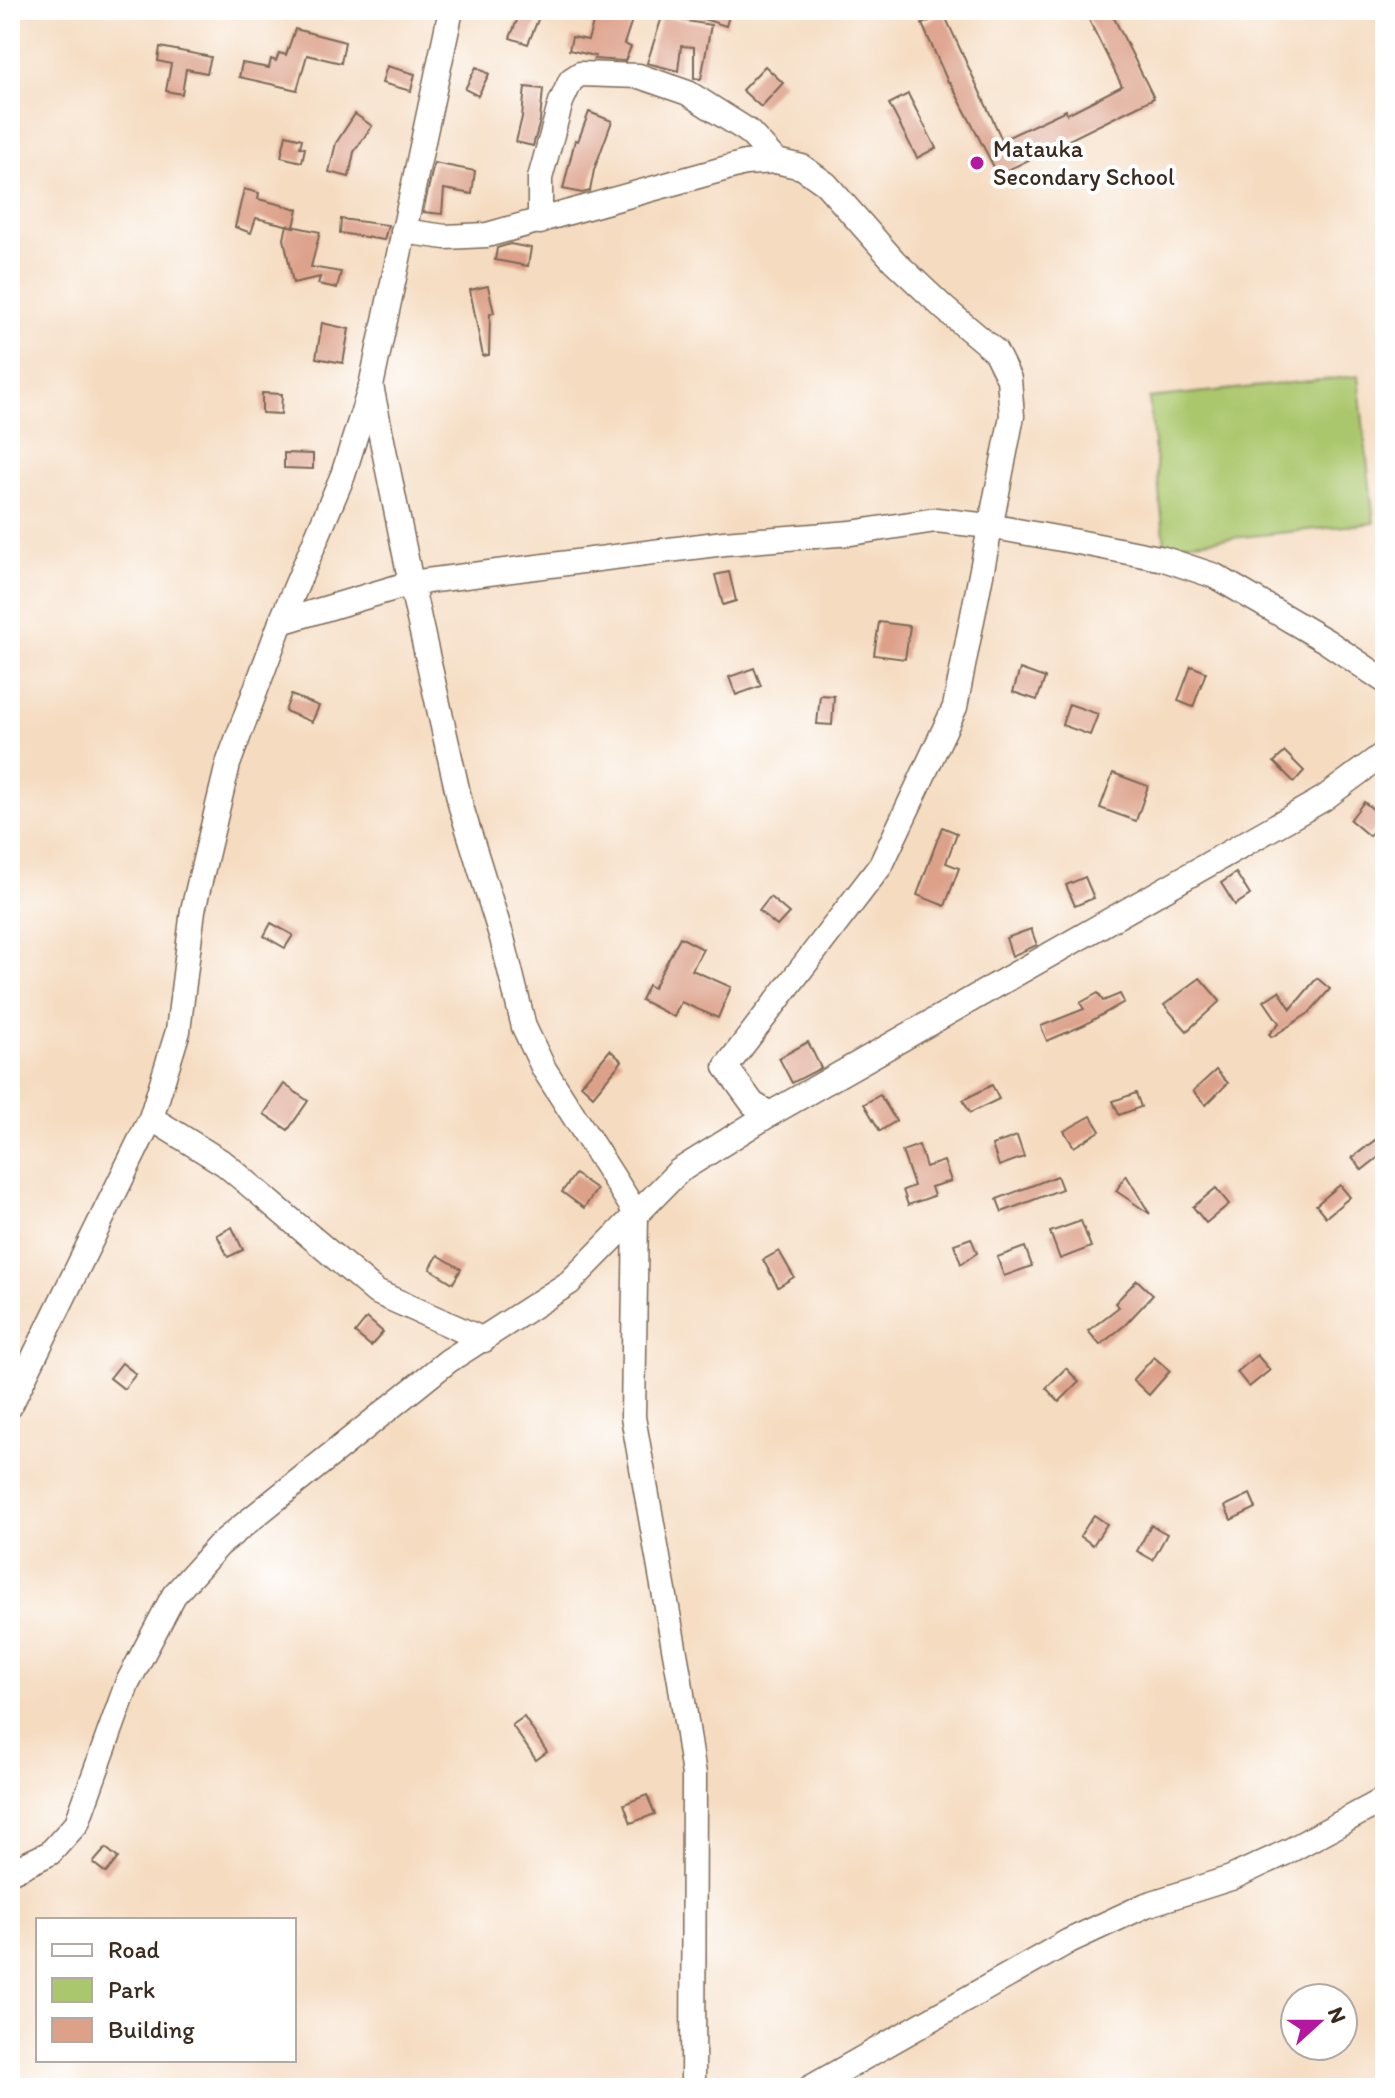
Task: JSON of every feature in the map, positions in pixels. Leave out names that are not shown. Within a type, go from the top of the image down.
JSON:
[{"type":"street","points":[[10,1406],[151,1118],[178,1031],[193,910],[228,764],[281,622],[343,475],[371,386],[451,10]]},
{"type":"street","points":[[540,222],[540,178],[561,102],[571,80],[580,74],[639,76],[688,93],[748,131],[776,161]]},
{"type":"street","points":[[403,231],[445,237],[487,235],[745,163],[776,161],[802,167],[826,184],[894,261],[995,351],[1009,379],[1012,416],[955,707],[881,865],[726,1067],[753,1104],[770,1114]]},
{"type":"street","points":[[371,386],[461,807],[502,938],[524,1027],[544,1069],[636,1213],[633,1417],[694,1775],[693,2088]]},
{"type":"street","points":[[281,622],[411,583],[724,543],[851,533],[936,520],[989,526],[1164,559],[1215,576],[1326,641],[1385,681]]},
{"type":"street","points":[[10,1872],[50,1853],[77,1823],[127,1684],[174,1595],[219,1545],[260,1511],[448,1361],[569,1283],[679,1171],[770,1114],[1323,799],[1385,753]]},
{"type":"street","points":[[151,1118],[225,1164],[376,1292],[484,1340]]},
{"type":"street","points":[[810,2088],[1069,1941],[1146,1905],[1231,1878],[1289,1851],[1385,1799]]},
{"type":"green space","points":[[1358,376],[1374,523],[1165,545],[1149,398]]},
{"type":"building","points":[[521,10],[542,10],[528,44],[510,38]]},
{"type":"building","points":[[597,10],[612,10],[633,17],[624,44],[631,47],[625,61],[594,59],[595,56],[569,50],[572,37],[588,40]]},
{"type":"building","points":[[685,10],[731,10],[726,26],[685,13]]},
{"type":"building","points":[[1084,10],[1110,10],[1154,98],[998,175],[948,82],[922,24],[944,14],[1002,140],[1066,110],[1067,114],[1122,86]]},
{"type":"building","points":[[662,17],[711,25],[701,79],[694,78],[694,47],[681,46],[678,71],[647,63]]},
{"type":"building","points":[[295,29],[345,42],[341,63],[307,55],[297,90],[239,77],[242,63],[269,68],[271,59],[276,61],[279,53],[286,55]]},
{"type":"building","points":[[160,47],[211,57],[207,73],[186,69],[182,94],[166,91],[171,64],[158,61]]},
{"type":"building","points":[[387,66],[415,74],[411,91],[382,83]]},
{"type":"building","points":[[765,66],[783,83],[761,107],[742,90]]},
{"type":"building","points":[[476,67],[489,74],[478,96],[465,89]]},
{"type":"building","points":[[525,87],[543,89],[540,121],[533,146],[516,142]]},
{"type":"building","points":[[908,94],[936,148],[917,158],[889,104]]},
{"type":"building","points":[[589,112],[612,121],[594,170],[590,191],[582,193],[563,189],[575,140],[578,141]]},
{"type":"building","points":[[355,114],[372,126],[354,152],[349,177],[329,172],[336,143]]},
{"type":"building","points":[[286,135],[302,139],[300,147],[305,148],[302,162],[281,157]]},
{"type":"building","points":[[434,163],[475,171],[472,194],[444,189],[442,214],[423,212]]},
{"type":"building","points":[[244,189],[259,193],[258,199],[298,209],[294,227],[256,218],[251,233],[235,227]]},
{"type":"building","points":[[341,219],[388,225],[384,240],[340,233]]},
{"type":"building","points":[[287,225],[320,232],[311,267],[341,272],[337,288],[318,284],[320,277],[293,283],[284,239]]},
{"type":"building","points":[[510,244],[531,248],[528,266],[495,260],[497,248]]},
{"type":"building","points":[[488,286],[494,313],[490,314],[489,355],[483,356],[470,290]]},
{"type":"building","points":[[322,323],[349,329],[343,363],[316,358]]},
{"type":"building","points":[[262,393],[282,394],[281,414],[262,413]]},
{"type":"building","points":[[284,453],[313,454],[313,469],[284,468]]},
{"type":"building","points":[[729,572],[736,601],[723,605],[715,575]]},
{"type":"building","points":[[879,622],[910,626],[905,659],[874,655]]},
{"type":"building","points":[[1191,666],[1206,672],[1193,707],[1178,701]]},
{"type":"building","points":[[754,668],[761,686],[736,695],[729,677]]},
{"type":"building","points":[[1020,669],[1045,678],[1037,700],[1013,692]]},
{"type":"building","points":[[291,695],[319,706],[312,722],[285,711]]},
{"type":"building","points":[[820,695],[834,696],[832,725],[817,724]]},
{"type":"building","points":[[1069,704],[1098,714],[1090,735],[1062,725]]},
{"type":"building","points":[[1285,752],[1304,771],[1294,782],[1274,762]]},
{"type":"building","points":[[1113,773],[1148,786],[1136,821],[1100,808]]},
{"type":"building","points":[[1364,802],[1384,818],[1369,836],[1350,820]]},
{"type":"building","points":[[942,827],[957,833],[946,863],[959,868],[945,906],[917,895]]},
{"type":"building","points":[[1236,873],[1250,895],[1235,905],[1221,883]]},
{"type":"building","points":[[1085,877],[1094,898],[1075,906],[1066,885]]},
{"type":"building","points":[[770,897],[789,913],[777,926],[759,911]]},
{"type":"building","points":[[271,923],[293,935],[285,948],[264,936]]},
{"type":"building","points":[[1031,929],[1037,945],[1012,956],[1006,938]]},
{"type":"building","points":[[680,937],[703,949],[692,970],[731,987],[718,1018],[681,1002],[674,1017],[641,1000],[648,985],[653,988]]},
{"type":"building","points":[[1200,978],[1220,1001],[1187,1031],[1164,1005]]},
{"type":"building","points":[[1317,978],[1330,989],[1309,1013],[1272,1037],[1269,1034],[1279,1023],[1264,1001],[1279,991],[1291,1009]]},
{"type":"building","points":[[1098,993],[1103,1001],[1120,994],[1124,1002],[1084,1025],[1047,1041],[1041,1026],[1084,1009],[1080,1003]]},
{"type":"building","points":[[808,1042],[821,1068],[792,1083],[779,1058]]},
{"type":"building","points":[[610,1050],[622,1061],[593,1096],[581,1085]]},
{"type":"building","points":[[1216,1070],[1228,1083],[1206,1105],[1193,1091]]},
{"type":"building","points":[[284,1084],[308,1101],[288,1130],[264,1114]]},
{"type":"building","points":[[992,1085],[999,1099],[970,1113],[963,1100]]},
{"type":"building","points":[[1136,1093],[1141,1107],[1119,1115],[1113,1101]]},
{"type":"building","points":[[880,1095],[896,1121],[880,1131],[864,1104]]},
{"type":"building","points":[[1091,1116],[1100,1131],[1074,1147],[1064,1131]]},
{"type":"building","points":[[1017,1136],[1024,1157],[999,1166],[992,1145]]},
{"type":"building","points":[[1375,1140],[1385,1152],[1362,1170],[1352,1158]]},
{"type":"building","points":[[919,1145],[926,1167],[944,1161],[951,1181],[931,1187],[934,1196],[908,1205],[903,1190],[914,1186],[902,1151]]},
{"type":"building","points":[[575,1174],[597,1189],[584,1208],[562,1192]]},
{"type":"building","points":[[1126,1175],[1150,1214],[1116,1191]]},
{"type":"building","points":[[1057,1176],[1062,1189],[1002,1212],[997,1199]]},
{"type":"building","points":[[1340,1185],[1350,1197],[1326,1217],[1316,1205]]},
{"type":"building","points":[[1216,1188],[1229,1204],[1206,1223],[1193,1207]]},
{"type":"building","points":[[1081,1221],[1091,1247],[1060,1259],[1050,1232]]},
{"type":"building","points":[[232,1227],[243,1250],[228,1257],[217,1235]]},
{"type":"building","points":[[971,1238],[977,1253],[961,1264],[954,1244]]},
{"type":"building","points":[[1025,1247],[1032,1266],[1004,1276],[997,1257]]},
{"type":"building","points":[[779,1251],[794,1277],[778,1287],[763,1260]]},
{"type":"building","points":[[438,1255],[461,1269],[453,1283],[430,1269]]},
{"type":"building","points":[[1137,1280],[1153,1295],[1125,1325],[1100,1345],[1088,1331],[1119,1307],[1115,1303]]},
{"type":"building","points":[[367,1318],[383,1332],[371,1346],[355,1333]]},
{"type":"building","points":[[1257,1355],[1270,1370],[1249,1387],[1237,1372]]},
{"type":"building","points":[[1154,1357],[1170,1371],[1149,1395],[1133,1380]]},
{"type":"building","points":[[122,1363],[136,1374],[124,1389],[110,1378]]},
{"type":"building","points":[[1066,1368],[1079,1382],[1059,1402],[1046,1388]]},
{"type":"building","points":[[1250,1494],[1256,1508],[1231,1520],[1225,1506]]},
{"type":"building","points":[[1094,1515],[1107,1524],[1093,1545],[1080,1536]]},
{"type":"building","points":[[1151,1525],[1167,1534],[1153,1560],[1137,1551]]},
{"type":"building","points":[[524,1717],[547,1752],[536,1760],[512,1725]]},
{"type":"building","points":[[647,1795],[655,1814],[631,1823],[624,1804]]},
{"type":"building","points":[[106,1848],[118,1858],[106,1873],[93,1863]]},
{"type":"place","name":"Matauka Secondary School","points":[[977,163]]}]
